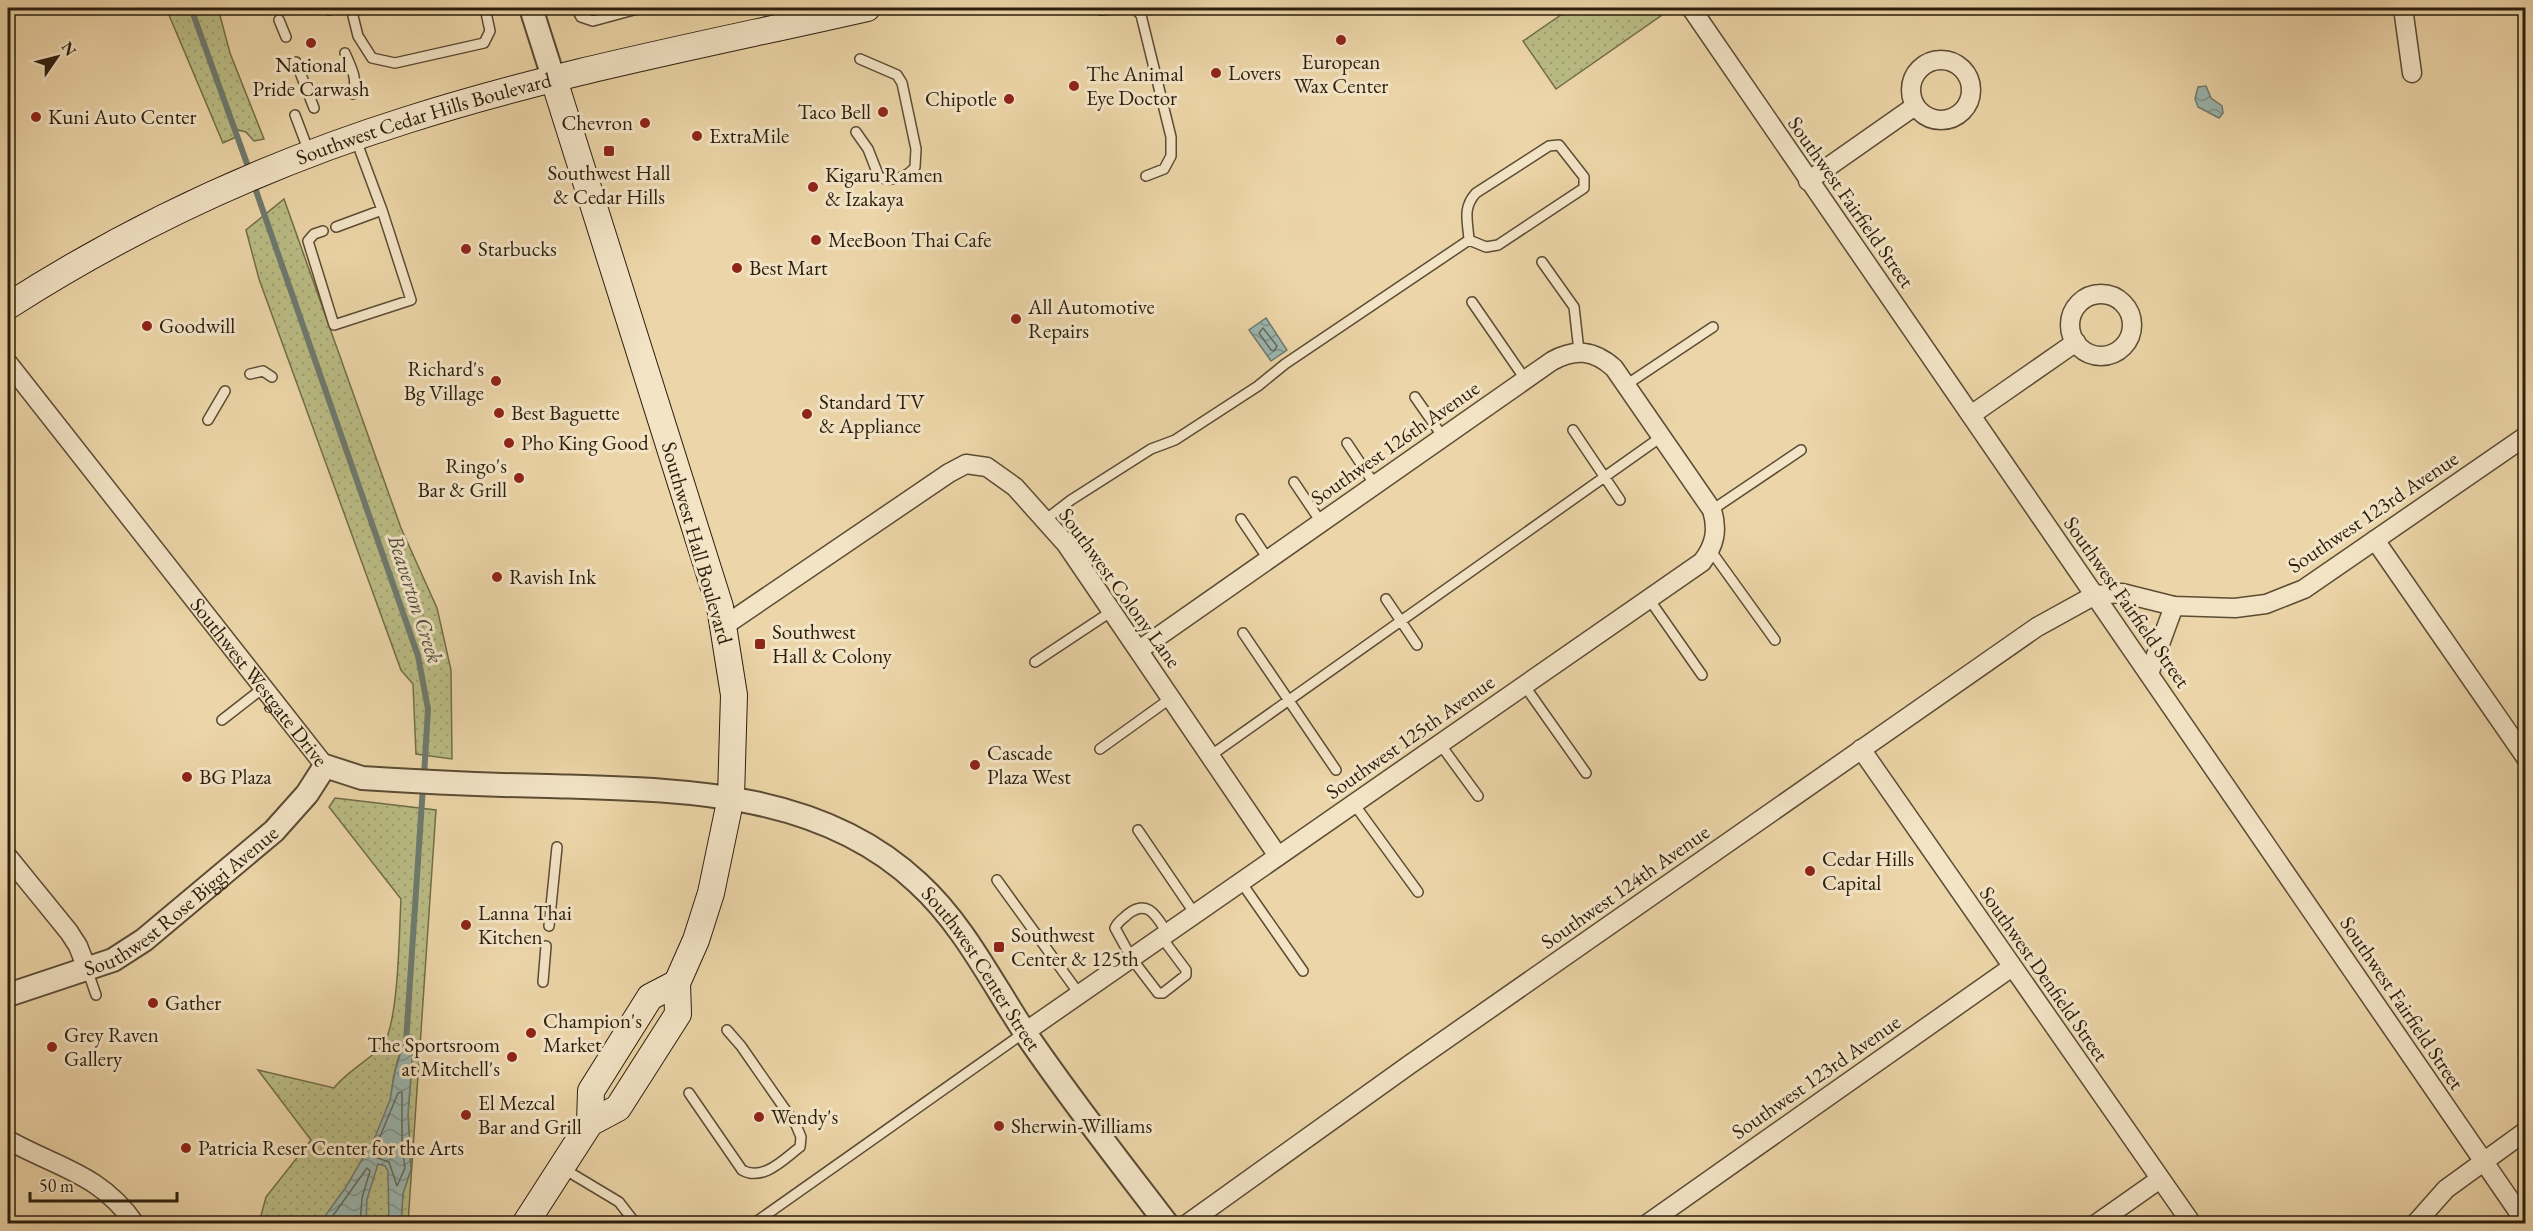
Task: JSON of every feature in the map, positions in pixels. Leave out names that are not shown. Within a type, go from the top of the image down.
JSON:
[{"type":"main road","name":"Southwest Cedar Hills Boulevard","points":[[8,306],[127,236],[274,169],[356,138],[452,106],[554,80],[867,8]]},
{"type":"main road","name":"Southwest Hall Boulevard","points":[[525,1224],[590,1123],[618,1108],[678,1014],[677,982],[696,940],[711,893],[730,797],[734,695],[724,626],[554,80]]},
{"type":"main road","points":[[590,1123],[591,1091],[650,997],[677,982]]},
{"type":"main road","points":[[618,1108],[618,1078],[636,1050],[634,1041],[627,1034]]},
{"type":"street","name":"Southwest Hall Boulevard","points":[[531,8],[554,80]]},
{"type":"street","name":"Southwest Fairfield Street","points":[[1691,8],[2526,1223]]},
{"type":"street","points":[[2403,8],[2412,73]]},
{"type":"street","points":[[1808,181],[1915,106]]},
{"type":"street","points":[[1971,415],[2076,342]]},
{"type":"street","points":[[1579,351],[1598,355],[1614,368],[1712,510],[1715,537],[1711,551]]},
{"type":"street","name":"Southwest 126th Avenue","points":[[1139,650],[1525,379],[1562,355],[1579,351]]},
{"type":"street","name":"Southwest Westgate Drive","points":[[8,363],[325,766],[362,778],[644,790],[730,797]]},
{"type":"street","name":"Southwest 123rd Avenue","points":[[2095,596],[2122,594],[2174,606],[2235,608],[2266,604],[2304,589],[2526,436]]},
{"type":"street","name":"Southwest Colony Lane","points":[[724,626],[966,464],[987,467],[1015,487],[1066,544],[1278,856]]},
{"type":"street","points":[[2375,540],[2526,759]]},
{"type":"street","name":"Southwest 125th Avenue","points":[[1025,1032],[1702,562],[1711,551]]},
{"type":"street","name":"Southwest 124th Avenue","points":[[1187,1224],[2037,627],[2095,596]]},
{"type":"street","points":[[2149,674],[2174,606]]},
{"type":"street","name":"Southwest Denfield Street","points":[[1861,749],[2192,1224]]},
{"type":"street","name":"Southwest Rose Biggi Avenue","points":[[8,995],[113,960],[144,940],[295,810],[325,766]]},
{"type":"street","name":"Southwest Center Street","points":[[730,797],[811,817],[830,824],[875,848],[900,867],[951,919],[1025,1032],[1167,1224]]},
{"type":"street","points":[[8,857],[69,932],[78,945],[87,969]]},
{"type":"street","name":"Southwest 123rd Avenue","points":[[1647,1224],[2012,968]]},
{"type":"street","points":[[2415,1224],[2446,1189],[2526,1131]]},
{"type":"street","points":[[8,1140],[94,1182],[122,1206],[135,1224]]},
{"type":"street","points":[[2096,1224],[2160,1179]]},
{"type":"lane","points":[[351,8],[358,36],[372,58],[395,63],[484,43],[490,31],[485,8]]},
{"type":"lane","points":[[576,8],[581,17],[592,21],[641,8]]},
{"type":"lane","points":[[1094,8],[1101,10],[1122,8]]},
{"type":"lane","points":[[1134,8],[1141,15],[1172,147],[1164,169],[1146,176]]},
{"type":"lane","points":[[279,20],[286,37]]},
{"type":"lane","points":[[345,53],[356,85],[353,94]]},
{"type":"lane","points":[[856,132],[868,149],[879,177],[900,178],[915,166],[916,148],[902,83],[897,75],[860,59]]},
{"type":"lane","points":[[296,62],[314,108]]},
{"type":"lane","points":[[295,115],[310,155]]},
{"type":"lane","points":[[323,231],[314,234],[308,241],[334,325],[411,300],[356,138]]},
{"type":"lane","points":[[1559,145],[1564,148],[1584,177],[1584,188],[1506,242],[1486,247],[1469,240],[1465,211],[1468,201],[1476,193],[1549,146],[1559,145]]},
{"type":"lane","points":[[336,227],[382,210]]},
{"type":"lane","points":[[1045,520],[1071,500],[1151,449],[1175,440],[1258,386],[1285,364],[1469,240]]},
{"type":"lane","points":[[1542,262],[1574,307],[1579,351]]},
{"type":"lane","points":[[1472,302],[1525,379]]},
{"type":"lane","points":[[1626,386],[1713,327]]},
{"type":"lane","points":[[250,374],[258,370],[272,377]]},
{"type":"lane","points":[[208,420],[225,391]]},
{"type":"lane","points":[[1415,397],[1443,437]]},
{"type":"lane","points":[[1573,430],[1620,500]]},
{"type":"lane","points":[[1210,756],[1661,437]]},
{"type":"lane","points":[[1347,443],[1375,485]]},
{"type":"lane","points":[[1712,510],[1801,450]]},
{"type":"lane","points":[[1294,482],[1321,522]]},
{"type":"lane","points":[[1241,519],[1268,559]]},
{"type":"lane","points":[[1711,551],[1775,640]]},
{"type":"lane","points":[[1386,598],[1417,645]]},
{"type":"lane","points":[[1649,599],[1702,675]]},
{"type":"lane","points":[[1035,662],[1112,610]]},
{"type":"lane","points":[[1243,633],[1336,770]]},
{"type":"lane","points":[[1524,686],[1586,773]]},
{"type":"lane","points":[[222,720],[263,688]]},
{"type":"lane","points":[[1100,749],[1172,698]]},
{"type":"lane","points":[[1440,744],[1478,796]]},
{"type":"lane","points":[[1354,804],[1418,892]]},
{"type":"lane","points":[[1138,830],[1195,914]]},
{"type":"lane","points":[[549,926],[557,847]]},
{"type":"lane","points":[[997,880],[1080,995]]},
{"type":"lane","points":[[1241,882],[1303,971]]},
{"type":"lane","points":[[1136,908],[1148,909],[1186,970],[1183,979],[1168,992],[1158,993],[1132,959],[1115,928],[1117,922],[1136,908]]},
{"type":"lane","points":[[543,982],[546,946]]},
{"type":"lane","points":[[87,969],[96,995]]},
{"type":"lane","points":[[689,1093],[742,1170],[748,1173],[771,1169],[800,1148],[801,1137],[796,1125],[741,1046],[727,1030]]},
{"type":"lane","points":[[753,1224],[1025,1032]]},
{"type":"lane","points":[[562,1168],[619,1202],[636,1224]]},
{"type":"green space","points":[[166,8],[218,8],[230,53],[264,139],[254,141],[246,132],[234,129],[236,137],[223,143]]},
{"type":"green space","points":[[1571,8],[1657,8],[1662,15],[1556,89],[1523,41]]},
{"type":"green space","points":[[284,199],[401,528],[437,608],[451,670],[452,759],[416,754],[413,684],[401,670],[259,279],[246,230]]},
{"type":"green space","points":[[335,798],[436,810],[408,1223],[401,1223],[403,1193],[411,1169],[408,1114],[413,1047],[407,1037],[398,1058],[391,1104],[392,1153],[399,1223],[259,1223],[266,1197],[311,1140],[258,1070],[334,1088],[382,1047],[390,1029],[398,972],[401,899],[329,807]]},
{"type":"water","points":[[2206,86],[2211,98],[2222,106],[2223,113],[2219,118],[2198,107],[2195,99],[2198,87]]},
{"type":"water","points":[[1266,318],[1287,350],[1271,361],[1249,330]]},
{"type":"water","points":[[406,1036],[413,1047],[408,1114],[411,1169],[403,1194],[401,1223],[389,1223],[388,1171],[385,1166],[378,1164],[367,1199],[366,1223],[320,1223],[346,1187],[375,1137],[390,1100],[395,1071]]},
{"type":"waterway","name":"Beaverton Creek","points":[[191,8],[250,172]]},
{"type":"waterway","name":"Beaverton Creek","points":[[253,182],[418,656],[428,709],[424,776]]},
{"type":"waterway","name":"Beaverton Creek","points":[[406,1042],[423,786]]},
{"type":"place","name":"European Wax Center","points":[[1341,40]]},
{"type":"place","name":"National Pride Carwash","points":[[311,43]]},
{"type":"place","name":"Lovers","points":[[1216,73]]},
{"type":"place","name":"The Animal Eye Doctor","points":[[1074,86]]},
{"type":"place","name":"Chipotle","points":[[1009,99]]},
{"type":"place","name":"Taco Bell","points":[[883,112]]},
{"type":"place","name":"Kuni Auto Center","points":[[36,117]]},
{"type":"place","name":"Chevron","points":[[645,123]]},
{"type":"place","name":"ExtraMile","points":[[697,136]]},
{"type":"place","name":"Southwest Hall & Cedar Hills","points":[[609,151]]},
{"type":"place","name":"Kigaru Ramen & Izakaya","points":[[813,187]]},
{"type":"place","name":"MeeBoon Thai Cafe","points":[[816,240]]},
{"type":"place","name":"Starbucks","points":[[466,249]]},
{"type":"place","name":"Best Mart","points":[[737,268]]},
{"type":"place","name":"All Automotive Repairs","points":[[1016,319]]},
{"type":"place","name":"Goodwill","points":[[147,326]]},
{"type":"place","name":"Richard's Bg Village","points":[[496,381]]},
{"type":"place","name":"Best Baguette","points":[[499,413]]},
{"type":"place","name":"Standard TV & Appliance","points":[[807,414]]},
{"type":"place","name":"Pho King Good","points":[[509,443]]},
{"type":"place","name":"Ringo's Bar & Grill","points":[[519,478]]},
{"type":"place","name":"Ravish Ink","points":[[497,577]]},
{"type":"place","name":"Southwest Hall & Colony","points":[[760,644]]},
{"type":"place","name":"Cascade Plaza West","points":[[975,765]]},
{"type":"place","name":"BG Plaza","points":[[187,777]]},
{"type":"place","name":"Cedar Hills Capital","points":[[1810,871]]},
{"type":"place","name":"Lanna Thai Kitchen","points":[[466,925]]},
{"type":"place","name":"Southwest Center & 125th","points":[[999,947]]},
{"type":"place","name":"Gather","points":[[153,1003]]},
{"type":"place","name":"Champion's Market","points":[[531,1033]]},
{"type":"place","name":"Grey Raven Gallery","points":[[52,1047]]},
{"type":"place","name":"The Sportsroom at Mitchell's","points":[[512,1057]]},
{"type":"place","name":"El Mezcal Bar and Grill","points":[[466,1115]]},
{"type":"place","name":"Wendy's","points":[[759,1117]]},
{"type":"place","name":"Sherwin-Williams","points":[[999,1126]]},
{"type":"place","name":"Patricia Reser Center for the Arts","points":[[186,1148]]}]
